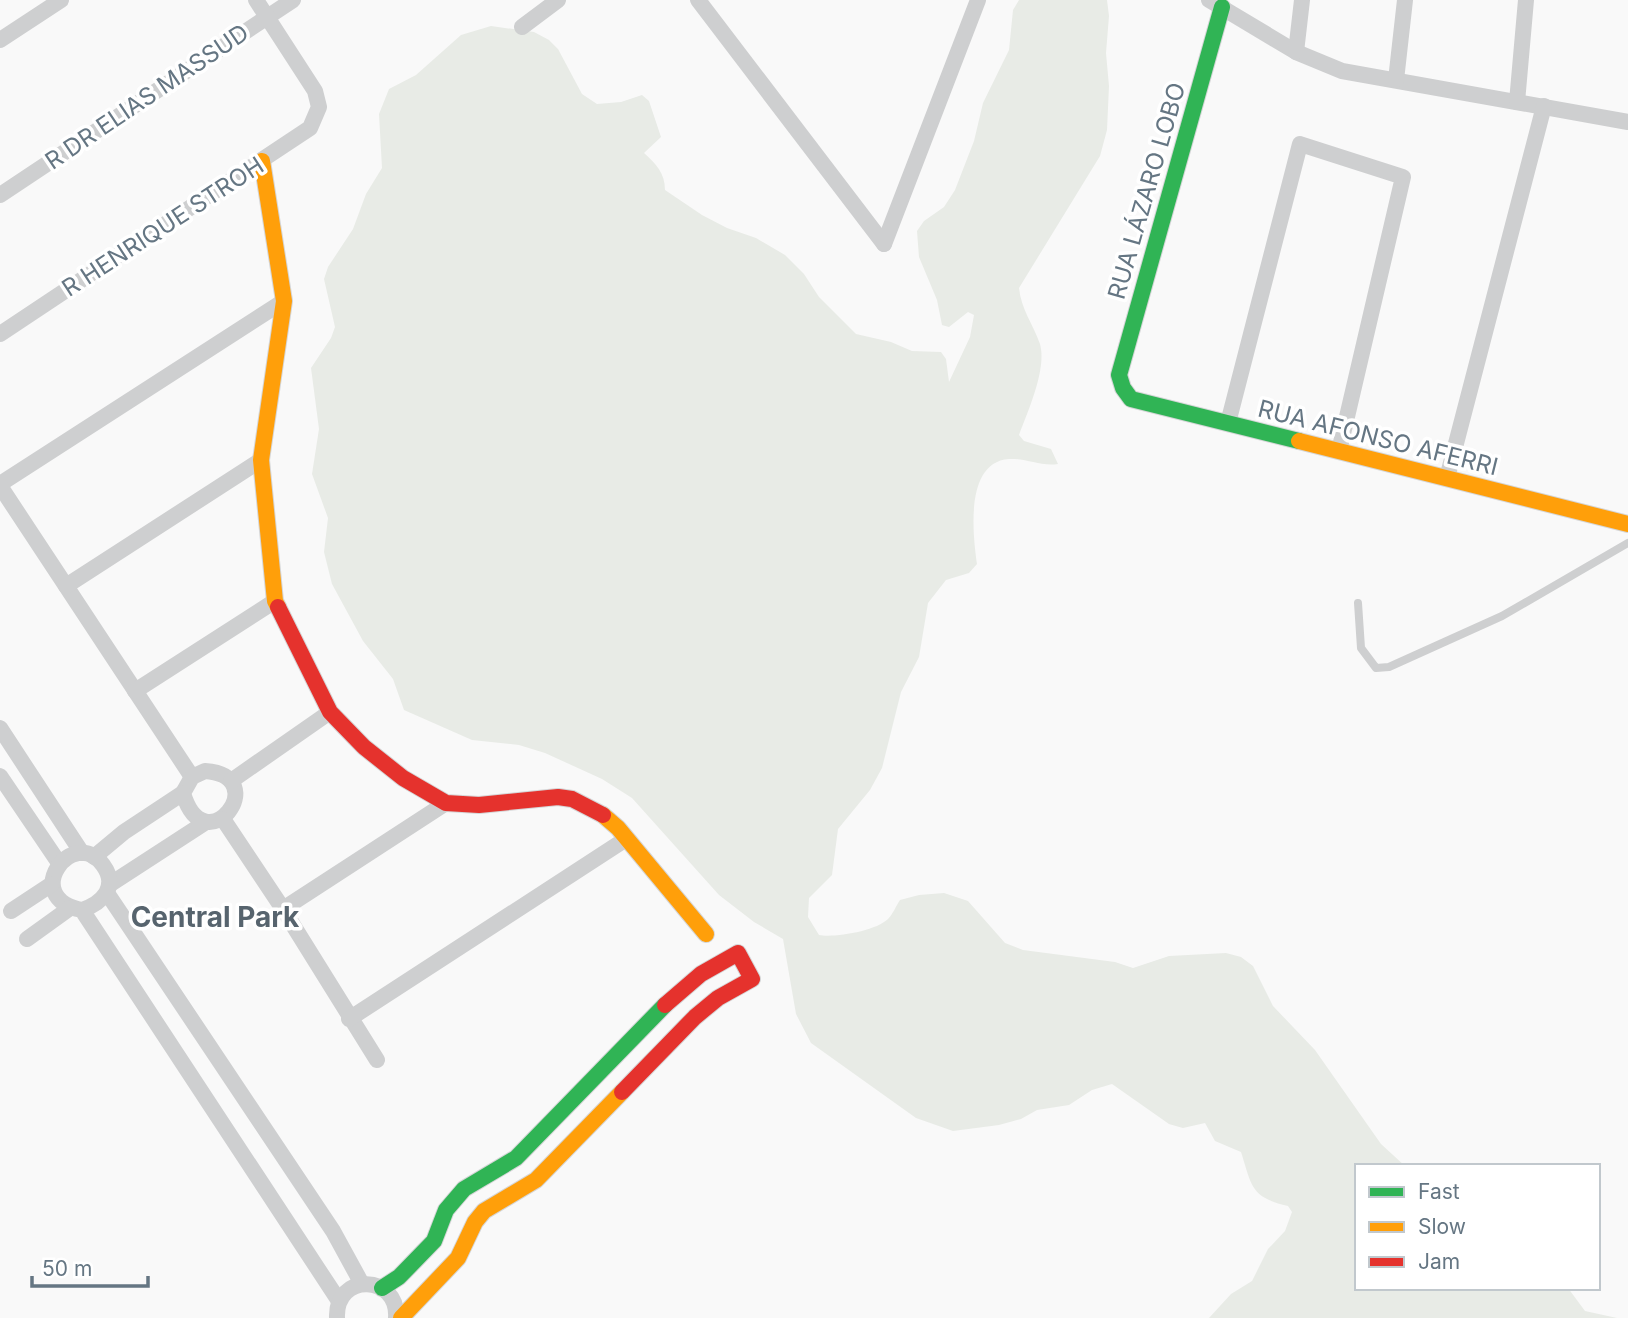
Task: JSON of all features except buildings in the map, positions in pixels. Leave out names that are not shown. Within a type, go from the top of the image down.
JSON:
[{"type":"street","points":[[0,40],[61,0]]},
{"type":"street","points":[[256,0],[267,17]]},
{"type":"street","name":"R DR ELIAS MASSUD","points":[[0,195],[293,0]]},
{"type":"street","points":[[522,27],[558,0]]},
{"type":"street","points":[[698,0],[884,244],[978,0]]},
{"type":"street","points":[[1296,52],[1302,0]]},
{"type":"street","points":[[1396,80],[1405,0]]},
{"type":"street","points":[[1517,102],[1527,0]]},
{"type":"street","points":[[1216,4],[1296,52],[1342,71],[1628,122]]},
{"type":"street","name":"RUA LÁZARO LOBO","points":[[1123,388],[1119,375],[1216,4]]},
{"type":"street","name":"R HENRIQUE STROH","points":[[0,334],[306,132],[314,123],[318,113],[315,91],[267,17]]},
{"type":"street","points":[[1447,478],[1544,106]]},
{"type":"street","points":[[1228,423],[1300,144],[1403,177],[1339,451]]},
{"type":"street","points":[[262,161],[284,301],[261,460],[275,601],[330,712],[364,747],[403,778],[446,803],[512,803],[544,797],[572,799],[585,804],[608,818],[706,934]]},
{"type":"street","points":[[192,777],[0,485],[284,301]]},
{"type":"street","name":"RUA AFONSO AFERRI","points":[[1123,388],[1131,399],[1628,524]]},
{"type":"street","points":[[66,586],[261,460]]},
{"type":"street","points":[[135,691],[275,601]]},
{"type":"street","points":[[231,781],[330,712]]},
{"type":"street","points":[[0,728],[88,855],[102,864],[108,874],[108,889],[333,1231],[362,1284]]},
{"type":"street","points":[[27,939],[76,909],[97,905],[108,889],[206,822],[223,819],[233,808],[236,794],[231,781],[219,772],[205,771],[192,777],[183,793],[124,832],[88,855],[69,856],[59,863],[52,884],[58,898],[76,909],[338,1310]]},
{"type":"street","points":[[0,776],[59,863]]},
{"type":"street","points":[[183,793],[187,807],[194,817],[206,822]]},
{"type":"street","points":[[283,909],[446,803]]},
{"type":"street","points":[[223,819],[377,1060]]},
{"type":"street","points":[[349,1018],[626,839]]},
{"type":"street","points":[[11,911],[52,884]]},
{"type":"street","points":[[382,1288],[399,1277],[433,1241],[446,1210],[464,1189],[516,1158],[674,996],[701,974],[738,953],[752,979],[718,998],[695,1017],[536,1180],[520,1192],[492,1204],[484,1211],[472,1226],[457,1259],[398,1318]]},
{"type":"street","points":[[338,1310],[348,1290],[362,1284],[373,1284],[390,1295],[398,1318]]},
{"type":"lane","points":[[1358,603],[1361,648],[1376,668],[1389,667],[1502,616],[1628,543]]},
{"type":"shaded area","points":[[1019,0],[1107,0],[1109,16],[1106,53],[1109,86],[1107,130],[1100,156],[1019,288],[1025,310],[1040,344],[1041,365],[1036,390],[1019,435],[1024,441],[1051,449],[1058,464],[1009,459],[995,463],[984,473],[975,502],[977,564],[969,573],[946,580],[928,603],[919,657],[901,692],[882,768],[870,790],[838,829],[832,875],[809,898],[808,917],[819,935],[855,933],[882,923],[890,917],[900,900],[944,893],[968,901],[1005,943],[1023,950],[1115,962],[1133,968],[1169,956],[1226,953],[1241,957],[1253,966],[1273,1006],[1315,1050],[1381,1144],[1403,1164],[1355,1164],[1355,1290],[1569,1290],[1585,1311],[1617,1318],[1209,1318],[1231,1294],[1252,1281],[1268,1249],[1285,1231],[1292,1212],[1288,1206],[1259,1194],[1251,1182],[1241,1152],[1215,1141],[1205,1123],[1183,1128],[1169,1124],[1112,1084],[1092,1090],[1069,1105],[1037,1110],[1021,1119],[999,1125],[953,1131],[916,1118],[811,1043],[796,1014],[783,939],[754,922],[719,895],[632,798],[602,779],[545,753],[519,745],[472,740],[404,710],[393,679],[363,641],[332,584],[324,552],[328,518],[312,474],[319,429],[311,368],[331,338],[335,327],[324,279],[328,267],[353,229],[366,194],[382,168],[379,114],[389,89],[416,75],[461,35],[491,26],[534,32],[549,40],[558,49],[582,94],[597,104],[621,102],[642,95],[649,101],[661,137],[644,153],[659,169],[665,190],[702,215],[727,228],[756,238],[785,255],[804,274],[819,297],[856,334],[891,342],[912,351],[941,352],[946,359],[949,382],[970,337],[974,315],[968,312],[949,327],[942,325],[937,300],[919,257],[917,231],[924,221],[944,207],[955,190],[974,141],[983,103],[1009,50],[1013,10]]},
{"type":"traffic: fast","points":[[1222,7],[1119,375],[1123,388],[1131,399],[1299,441]]},
{"type":"traffic: fast","points":[[382,1288],[399,1277],[434,1241],[446,1210],[464,1189],[516,1158],[665,1005]]},
{"type":"traffic: slow","points":[[262,161],[284,301],[261,460],[275,601],[278,607]]},
{"type":"traffic: slow","points":[[1299,441],[1628,524]]},
{"type":"traffic: slow","points":[[603,815],[618,828],[706,934]]},
{"type":"traffic: slow","points":[[401,1318],[458,1258],[475,1222],[484,1211],[536,1180],[622,1092]]},
{"type":"traffic: jam","points":[[278,607],[330,712],[364,747],[403,778],[446,803],[479,805],[558,797],[572,799],[603,815]]},
{"type":"traffic: jam","points":[[622,1092],[695,1017],[718,998],[752,979],[738,953],[701,974],[665,1005]]},
{"type":"district","name":"Central Park","points":[[215,917]]}]
